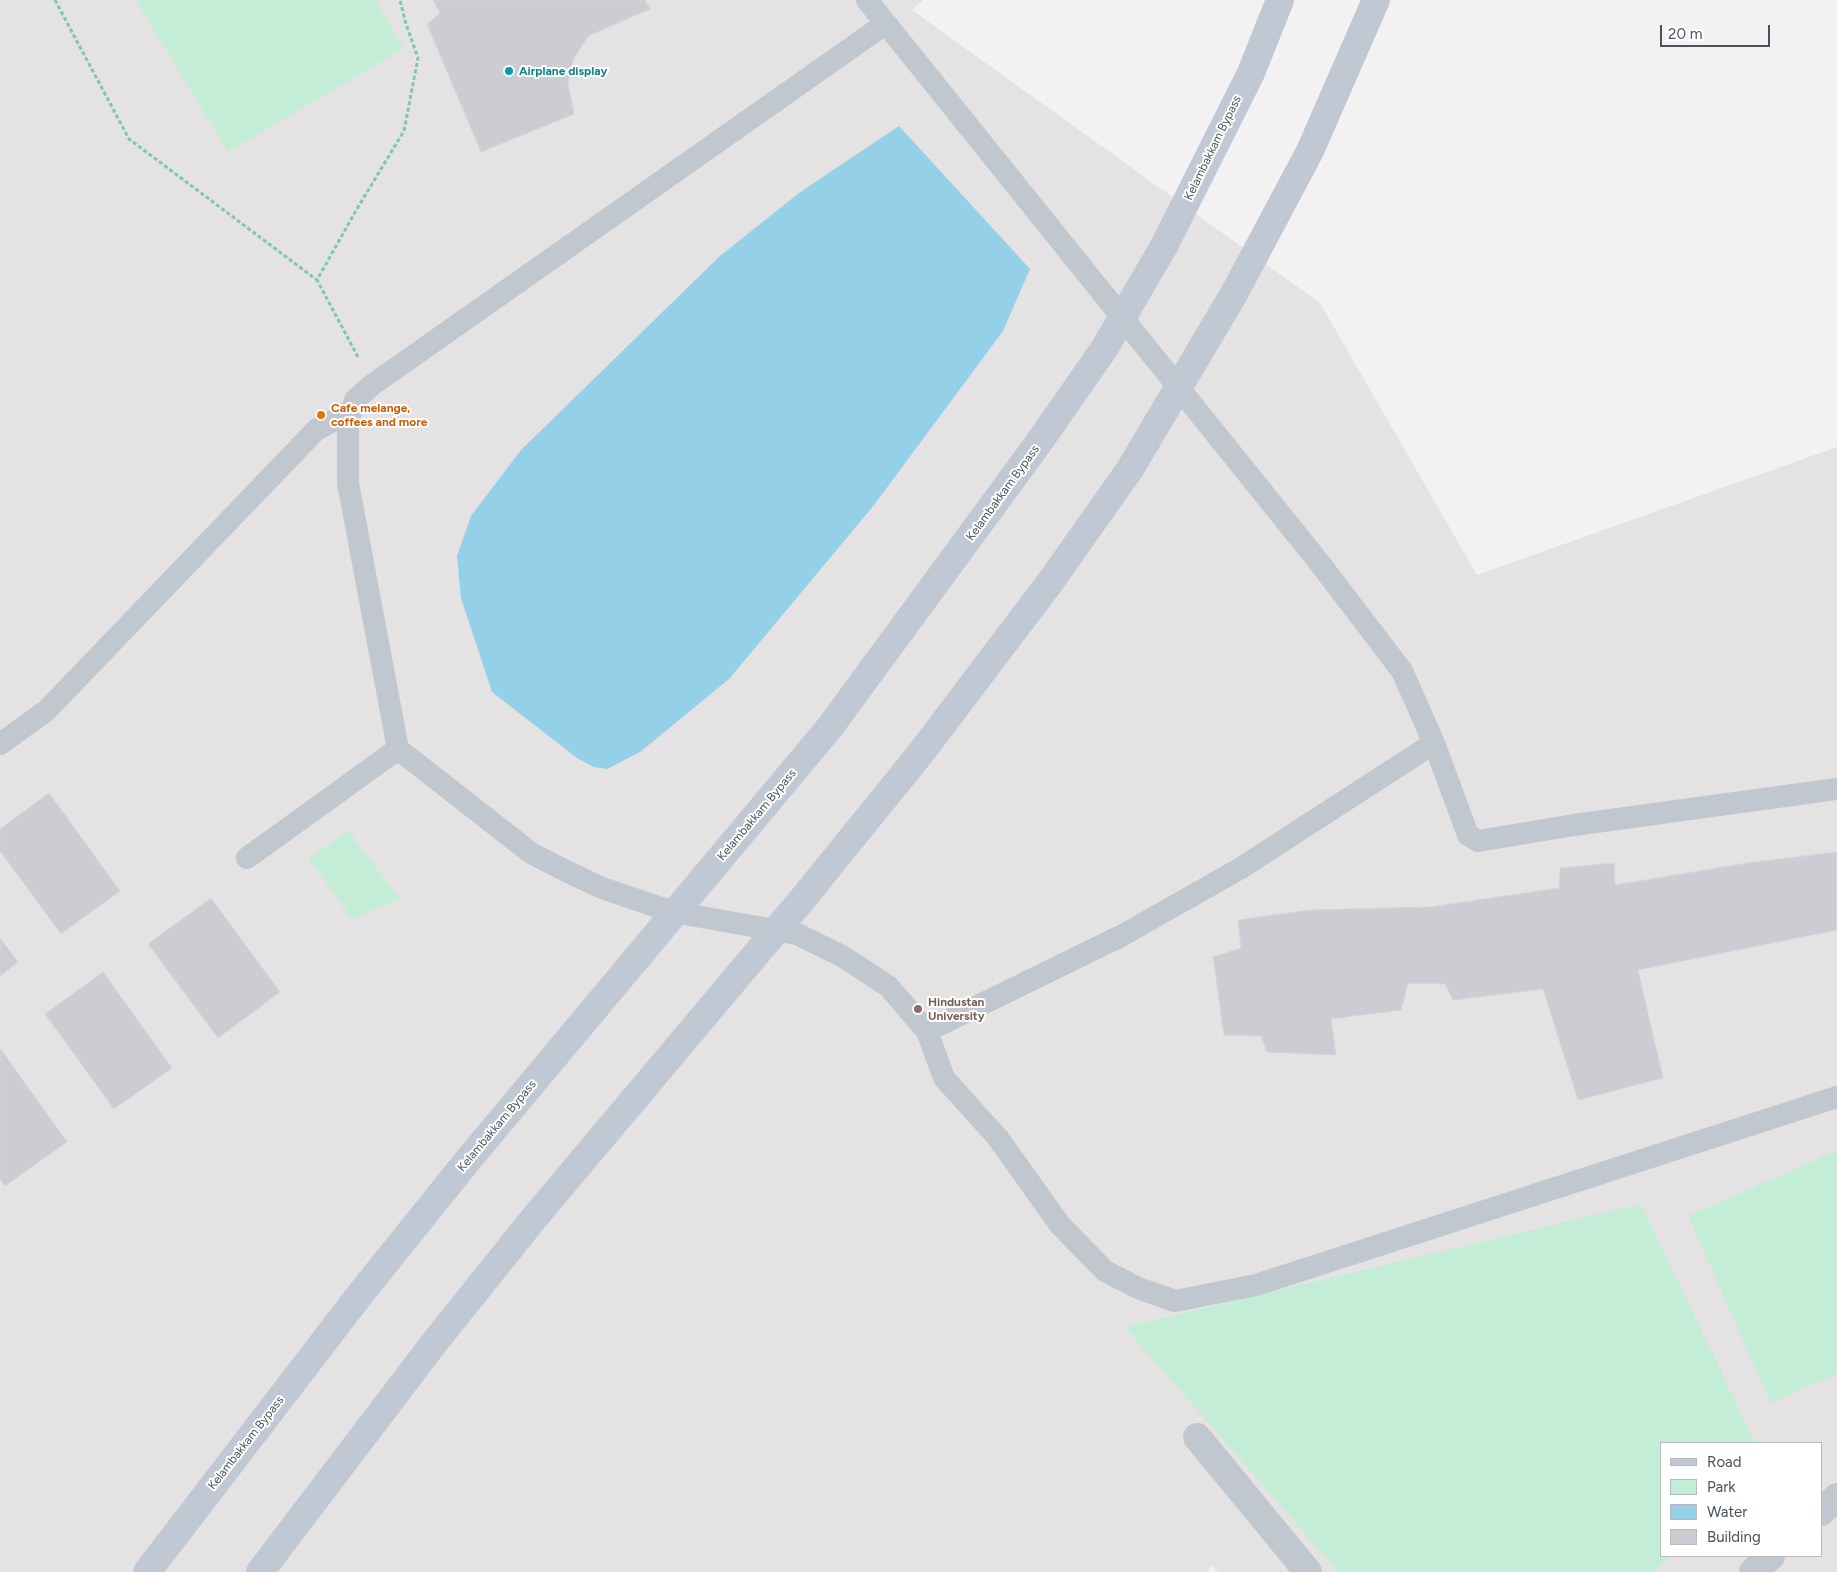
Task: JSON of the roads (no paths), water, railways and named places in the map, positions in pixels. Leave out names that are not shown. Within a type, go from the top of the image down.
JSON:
[{"type":"main road","name":"Kelambakkam Bypass","points":[[147,1572],[358,1297],[468,1160],[830,727],[1038,445],[1104,349],[1164,246],[1251,73],[1280,0]]},
{"type":"main road","points":[[260,1572],[434,1343],[535,1217],[805,896],[932,738],[1051,581],[1130,469],[1235,292],[1310,151],[1376,0]]},
{"type":"street","points":[[1197,1437],[1308,1572]]},
{"type":"street","points":[[1822,1511],[1837,1497]]},
{"type":"street","points":[[1753,1572],[1771,1557]]},
{"type":"lane","points":[[867,0],[884,24],[1325,569],[1402,671],[1434,743],[1468,835],[1478,841],[1574,825],[1837,789]]},
{"type":"lane","points":[[884,24],[372,385],[356,400],[348,422],[348,483],[398,749],[531,853],[602,888],[673,912],[797,934],[842,956],[888,986],[927,1030],[944,1078],[998,1138],[1060,1226],[1105,1271],[1138,1288],[1175,1301],[1256,1286],[1837,1097]]},
{"type":"lane","points":[[0,744],[46,711],[316,430],[351,411]]},
{"type":"lane","points":[[927,1030],[1123,935],[1241,868],[1434,743]]},
{"type":"lane","points":[[247,858],[398,749]]},
{"type":"water","points":[[899,126],[1030,269],[1003,331],[874,505],[729,679],[640,752],[607,769],[594,767],[577,758],[492,692],[461,598],[457,556],[471,516],[521,450],[720,256],[799,193]]},
{"type":"place","name":"Airplane display","points":[[509,71]]},
{"type":"place","name":"Cafe melange, coffees and more","points":[[321,415]]},
{"type":"place","name":"Hindustan University","points":[[918,1009]]}]
